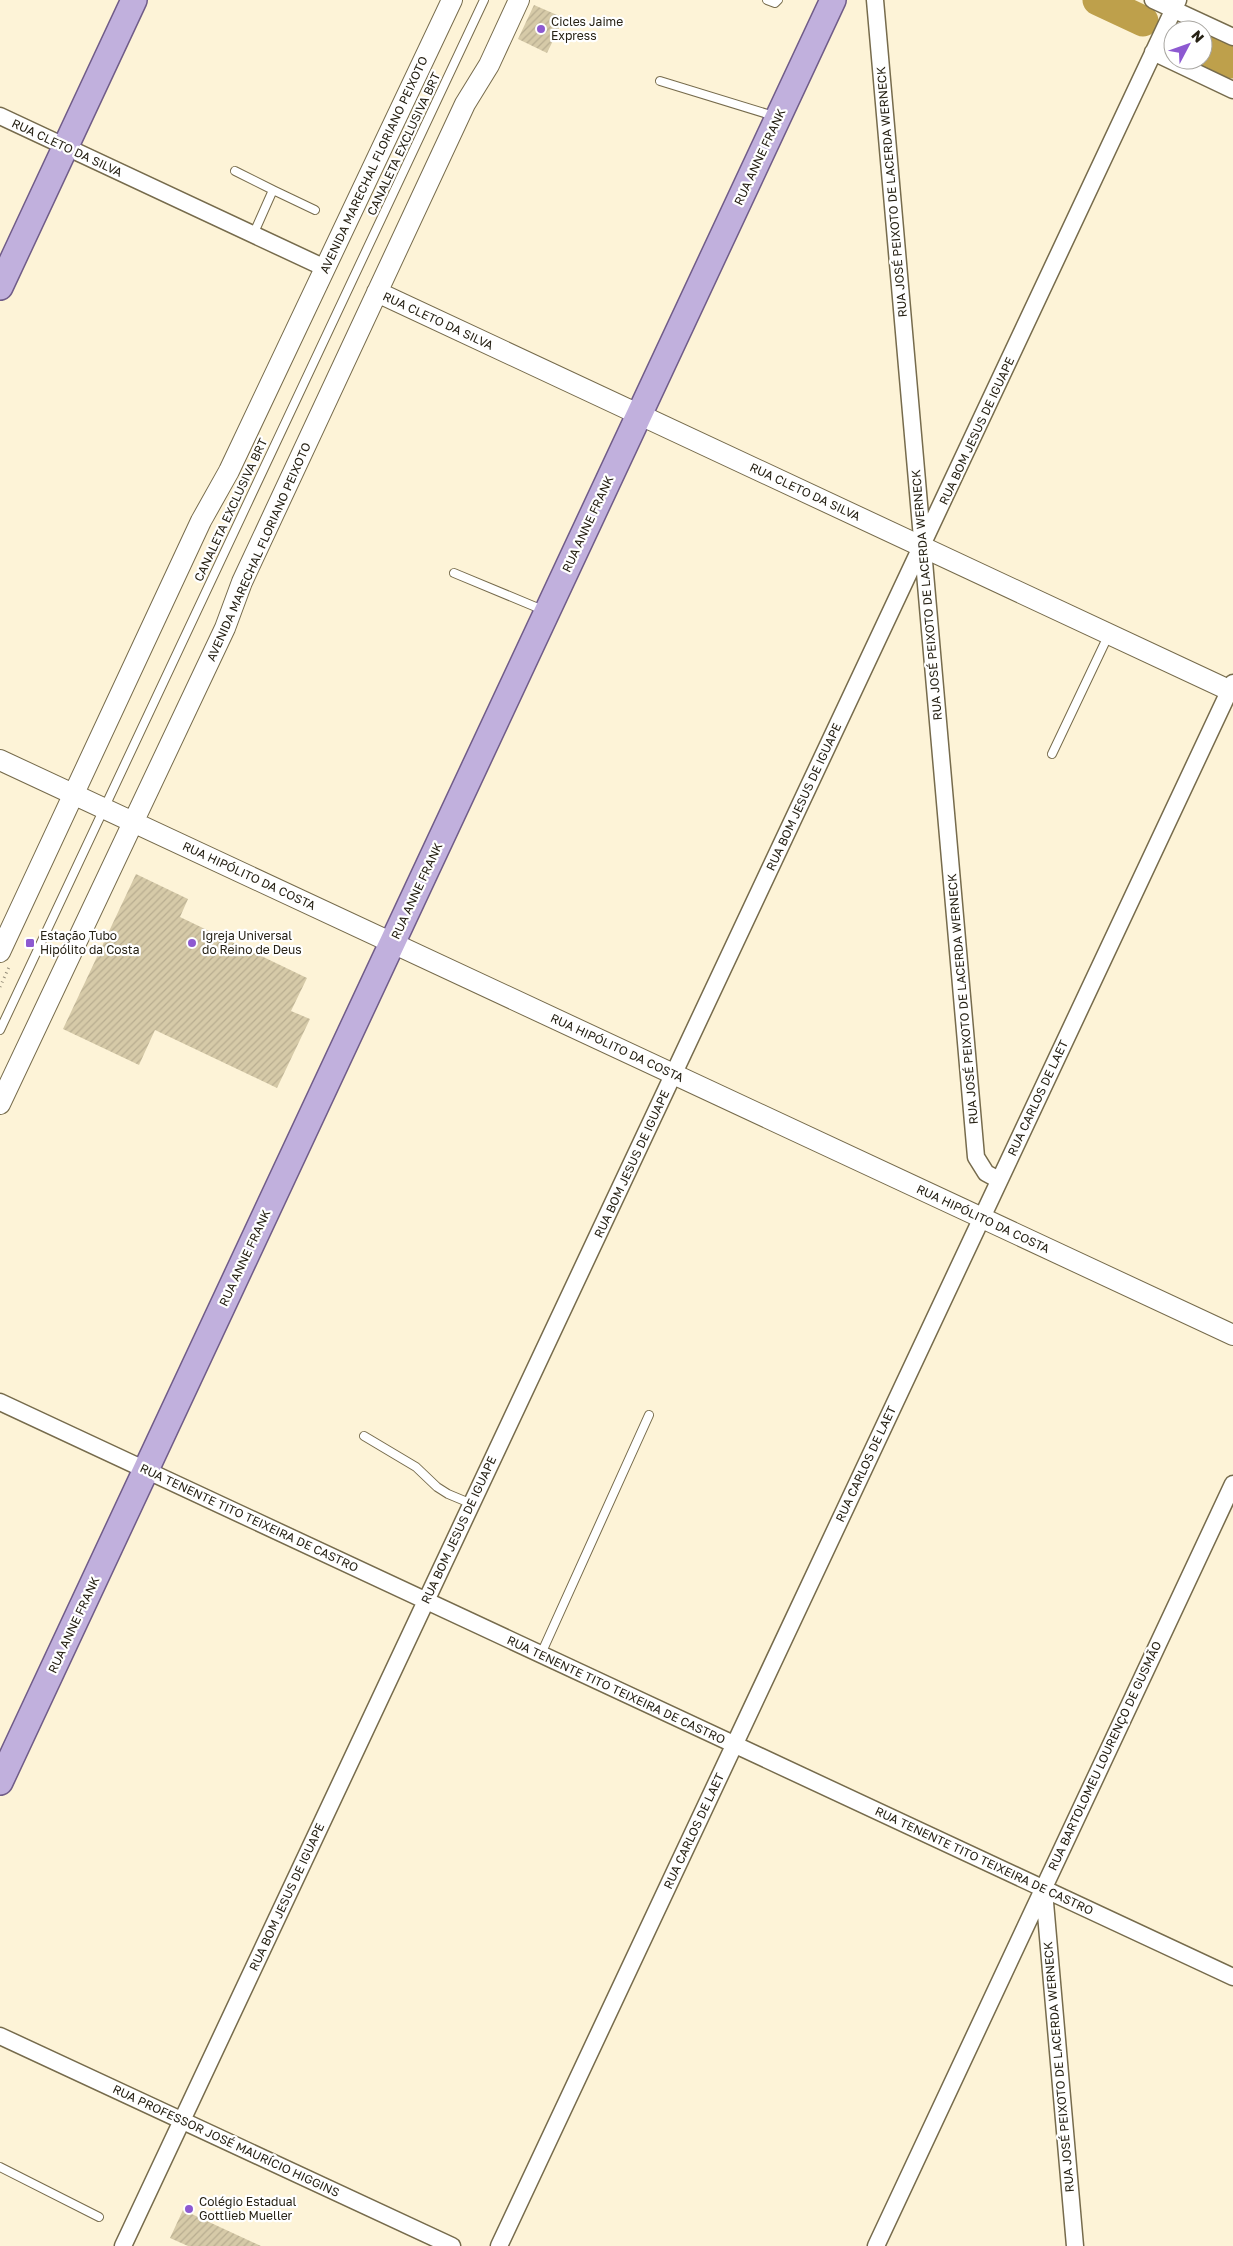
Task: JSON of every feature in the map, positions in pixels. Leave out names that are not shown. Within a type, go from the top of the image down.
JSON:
[{"type":"main road","points":[[0,287],[134,0]]},
{"type":"main road","name":"RUA ANNE FRANK","points":[[0,1782],[833,0]]},
{"type":"street","name":"AVENIDA MARECHAL FLORIANO PEIXOTO","points":[[0,952],[201,521],[229,471],[452,0]]},
{"type":"street","name":"AVENIDA MARECHAL FLORIANO PEIXOTO","points":[[0,1104],[225,628],[242,582],[465,104],[488,65],[519,0]]},
{"type":"street","name":"RUA JOSÉ PEIXOTO DE LACERDA WERNECK","points":[[875,0],[976,1157],[986,1173],[1000,1180]]},
{"type":"street","points":[[1153,0],[1176,5],[1233,37]]},
{"type":"street","name":"RUA BOM JESUS DE IGUAPE","points":[[124,2246],[1176,5]]},
{"type":"street","points":[[1153,52],[1233,90]]},
{"type":"street","name":"RUA CLETO DA SILVA","points":[[0,116],[325,268]]},
{"type":"street","name":"RUA CLETO DA SILVA","points":[[377,292],[1109,634],[1232,688]]},
{"type":"street","name":"RUA CARLOS DE LAET","points":[[499,2246],[1232,688]]},
{"type":"street","name":"RUA HIPÓLITO DA COSTA","points":[[0,760],[1233,1335]]},
{"type":"street","name":"RUA TENENTE TITO TEIXEIRA DE CASTRO","points":[[0,1402],[1233,1977]]},
{"type":"street","name":"RUA BARTOLOMEU LOURENÇO DE GUSMÃO","points":[[876,2246],[1233,1484]]},
{"type":"street","name":"RUA JOSÉ PEIXOTO DE LACERDA WERNECK","points":[[1044,1888],[1075,2246]]},
{"type":"street","name":"RUA PROFESSOR JOSÉ MAURÍCIO HIGGINS","points":[[0,2036],[452,2246]]},
{"type":"lane","name":"CANALETA EXCLUSIVA BRT","points":[[0,1030],[484,0]]},
{"type":"lane","points":[[767,0],[775,3],[778,0]]},
{"type":"lane","points":[[660,82],[778,117]]},
{"type":"lane","points":[[235,171],[315,210]]},
{"type":"lane","points":[[253,235],[273,190]]},
{"type":"lane","points":[[454,573],[547,612]]},
{"type":"lane","points":[[1052,754],[1109,634]]},
{"type":"lane","points":[[540,1654],[649,1415]]},
{"type":"lane","points":[[364,1436],[406,1460],[448,1494],[472,1504]]},
{"type":"lane","points":[[0,2166],[99,2217]]},
{"type":"building","name":"Cicles Jaime Express","points":[[534,5],[564,18],[547,53],[518,39]]},
{"type":"building","points":[[136,874],[188,899],[180,917],[307,978],[291,1011],[310,1019],[277,1088],[155,1030],[139,1065],[63,1029]]},
{"type":"building","points":[[183,2210],[261,2246],[188,2246],[170,2238]]},
{"type":"waterway","points":[[1098,0],[1143,21]]},
{"type":"waterway","points":[[1213,54],[1233,63]]},
{"type":"place","name":"Cicles Jaime Express","points":[[541,29]]},
{"type":"place","name":"Estação Tubo Hipólito da Costa","points":[[30,943]]},
{"type":"place","name":"Igreja Universal do Reino de Deus","points":[[192,943]]},
{"type":"place","name":"Colégio Estadual Gottlieb Mueller","points":[[189,2209]]}]
